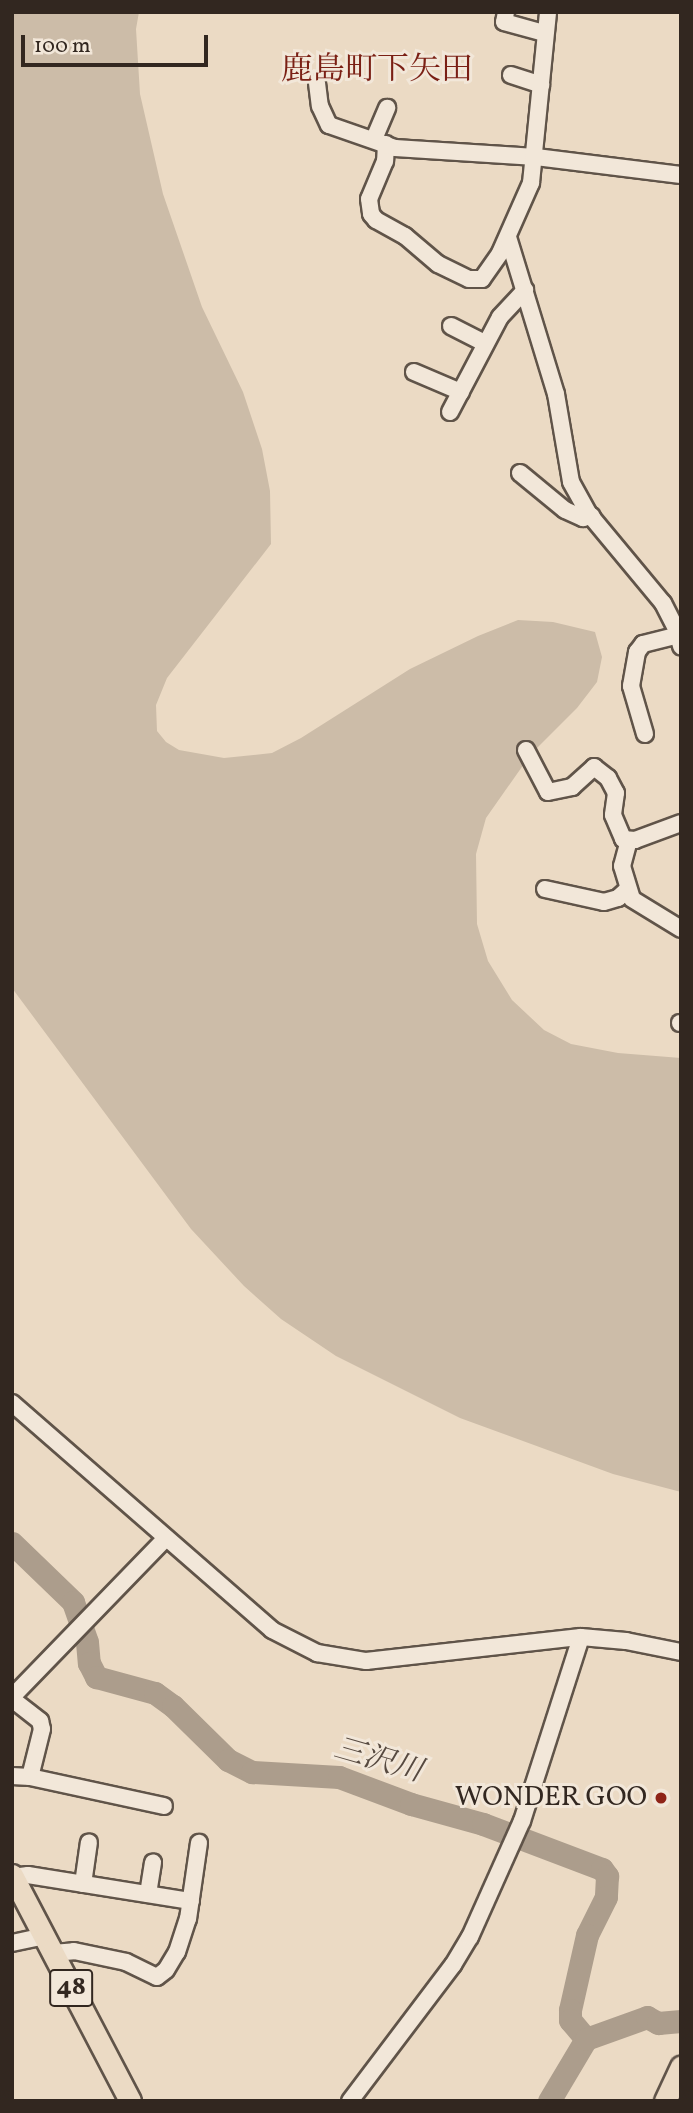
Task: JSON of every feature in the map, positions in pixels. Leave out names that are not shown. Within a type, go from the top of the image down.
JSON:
[{"type":"main road","name":"48","points":[[13,1876],[130,2101]]},
{"type":"main road","points":[[665,2101],[681,2067]]},
{"type":"street","points":[[506,12],[504,22],[544,33]]},
{"type":"street","points":[[387,108],[380,142],[385,161],[369,199],[371,214],[376,220],[394,228],[438,264],[475,280],[487,274],[508,237],[531,183],[536,158],[544,33],[548,12]]},
{"type":"street","points":[[511,75],[541,85]]},
{"type":"street","points":[[317,83],[328,131],[380,142],[395,148],[536,158],[681,175]]},
{"type":"street","points":[[508,237],[556,394],[567,468],[577,493],[592,516],[663,603],[680,640],[643,644],[637,652],[631,686],[645,734]]},
{"type":"street","points":[[450,412],[485,343],[510,303],[525,290]]},
{"type":"street","points":[[451,327],[485,343]]},
{"type":"street","points":[[415,372],[460,392]]},
{"type":"street","points":[[520,473],[565,510],[583,518],[592,516]]},
{"type":"street","points":[[526,750],[548,792],[572,788],[594,767],[608,778],[616,793],[612,815],[623,839],[629,840],[681,823]]},
{"type":"street","points":[[629,840],[622,866],[632,899],[681,929]]},
{"type":"street","points":[[545,889],[604,902],[618,898],[628,889]]},
{"type":"street","points":[[12,1403],[272,1630],[317,1653],[366,1661],[581,1637],[637,1643],[681,1652]]},
{"type":"street","points":[[30,1777],[42,1730],[40,1721],[12,1698],[166,1538]]},
{"type":"street","points":[[350,2101],[453,1965],[470,1937],[522,1821],[581,1637]]},
{"type":"street","points":[[12,1776],[30,1777],[164,1806]]},
{"type":"street","points":[[83,1884],[89,1842]]},
{"type":"street","points":[[12,1943],[48,1945],[126,1962],[157,1978],[166,1970],[177,1952],[191,1901],[199,1843]]},
{"type":"street","points":[[148,1894],[153,1862]]},
{"type":"street","points":[[13,1876],[28,1875],[191,1901]]},
{"type":"shaded area","points":[[12,12],[139,12],[136,29],[140,94],[163,194],[202,307],[243,392],[262,449],[270,491],[271,544],[167,678],[156,705],[157,731],[166,742],[179,750],[224,758],[272,753],[301,738],[410,669],[518,620],[553,622],[595,632],[602,657],[597,682],[577,708],[531,754],[486,818],[476,854],[477,924],[488,961],[512,1000],[544,1030],[571,1044],[618,1053],[681,1058],[681,1492],[613,1474],[460,1418],[336,1356],[281,1319],[244,1286],[191,1229],[12,988]]},
{"type":"waterway","name":"三沢川","points":[[12,1543],[73,1602],[87,1642],[89,1663],[96,1677],[155,1693],[173,1706],[228,1760],[252,1772],[339,1777],[411,1804],[483,1824],[602,1869],[607,1876],[606,1897],[587,1935],[570,2010],[570,2020],[586,2039]]},
{"type":"waterway","points":[[549,2101],[586,2039],[647,2017],[658,2023],[681,2021]]},
{"type":"place","name":"WONDER GOO","points":[[661,1798]]},
{"type":"district","name":"鹿島町下矢田","points":[[377,71]]}]
